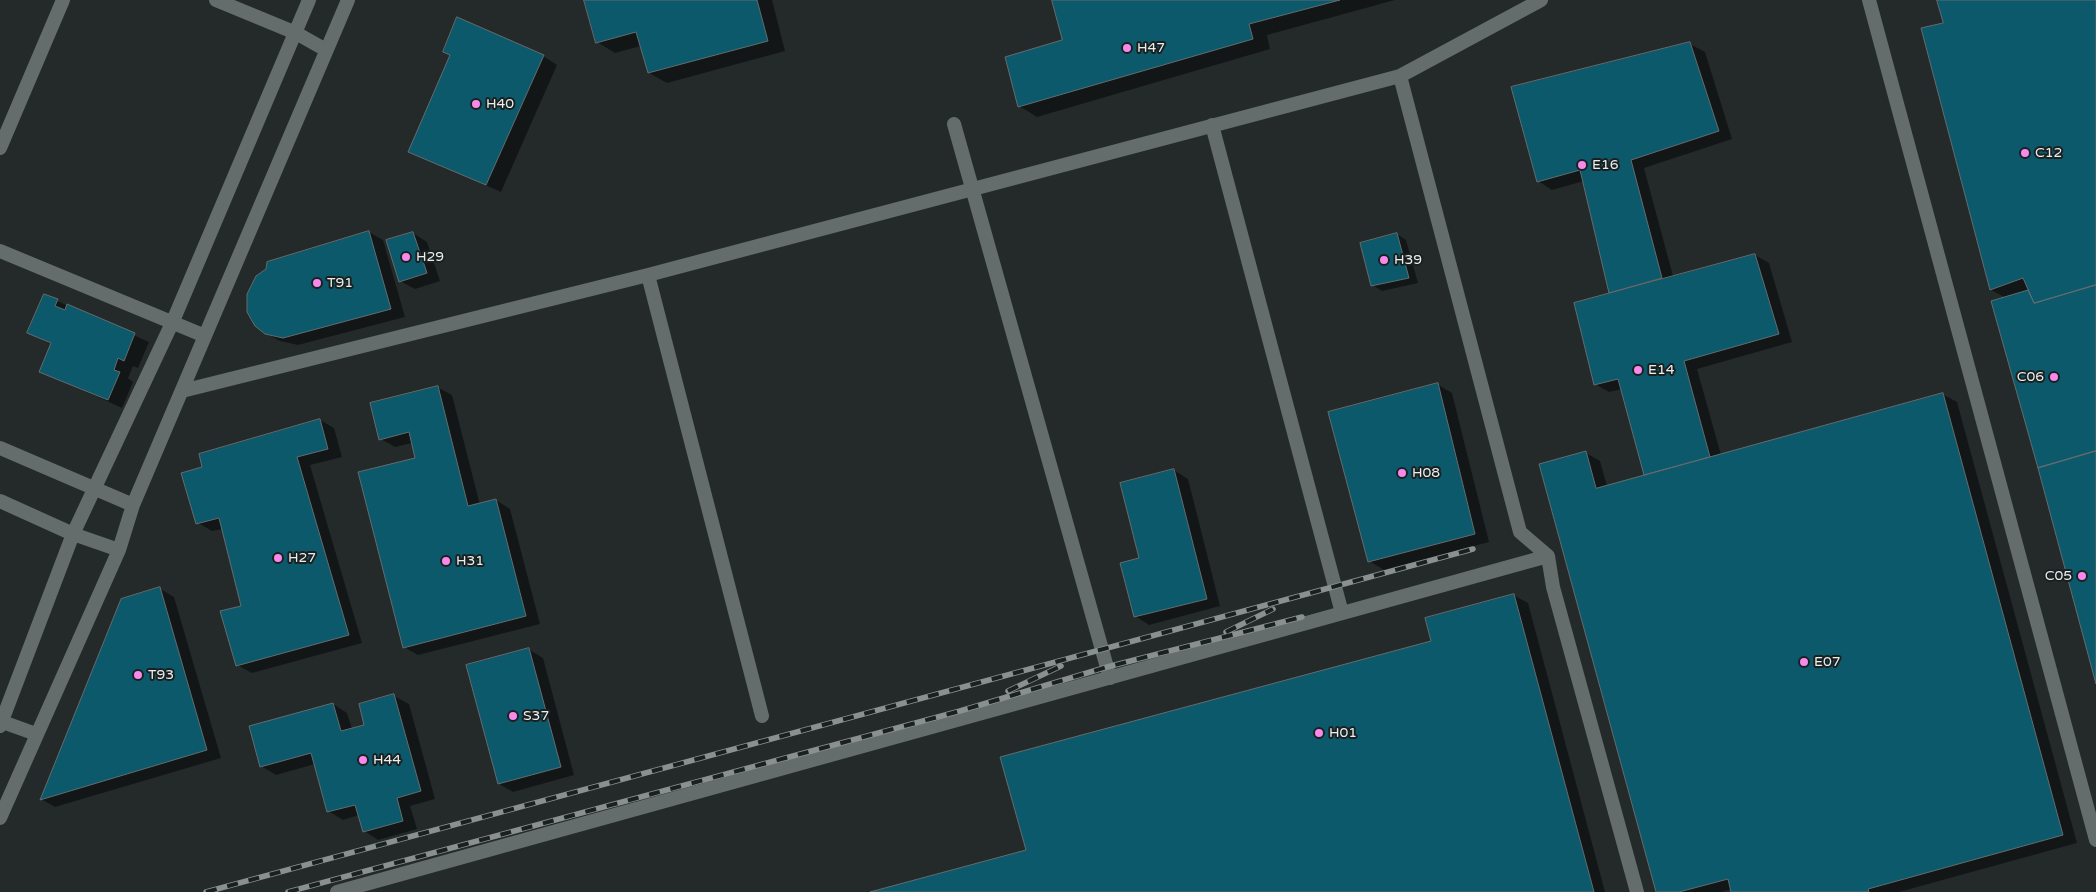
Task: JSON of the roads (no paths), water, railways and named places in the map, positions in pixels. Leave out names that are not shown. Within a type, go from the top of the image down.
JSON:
[{"type":"lane","points":[[0,148],[63,0]]},
{"type":"lane","points":[[216,0],[296,33],[326,50]]},
{"type":"lane","points":[[36,734],[1,723],[73,534],[173,321],[309,0]]},
{"type":"lane","points":[[0,818],[119,550],[133,505],[348,0]]},
{"type":"lane","points":[[182,391],[648,275],[1400,76],[1541,0]]},
{"type":"lane","points":[[1869,0],[2096,840]]},
{"type":"lane","points":[[1400,76],[1520,532],[1548,556],[1552,587],[1637,892]]},
{"type":"lane","points":[[954,124],[1110,678]]},
{"type":"lane","points":[[1212,125],[1342,614]]},
{"type":"lane","points":[[0,251],[173,321],[205,336]]},
{"type":"lane","points":[[648,275],[762,716]]},
{"type":"lane","points":[[0,448],[133,505]]},
{"type":"lane","points":[[0,501],[73,534],[119,550]]},
{"type":"lane","points":[[337,892],[1548,556]]},
{"type":"railway","points":[[206,892],[1473,549]]},
{"type":"railway","points":[[1226,632],[1273,609]]},
{"type":"railway","points":[[288,892],[960,711],[1107,667],[1302,617]]},
{"type":"railway","points":[[1008,691],[1061,666]]},
{"type":"place","name":"H47","points":[[1127,48]]},
{"type":"place","name":"H40","points":[[476,104]]},
{"type":"place","name":"C12","points":[[2025,153]]},
{"type":"place","name":"E16","points":[[1582,165]]},
{"type":"place","name":"H29","points":[[406,257]]},
{"type":"place","name":"H39","points":[[1384,260]]},
{"type":"place","name":"T91","points":[[317,283]]},
{"type":"place","name":"E14","points":[[1638,370]]},
{"type":"place","name":"C06","points":[[2054,377]]},
{"type":"place","name":"H08","points":[[1402,473]]},
{"type":"place","name":"H27","points":[[278,558]]},
{"type":"place","name":"H31","points":[[446,561]]},
{"type":"place","name":"C05","points":[[2082,576]]},
{"type":"place","name":"E07","points":[[1804,662]]},
{"type":"place","name":"T93","points":[[138,675]]},
{"type":"place","name":"S37","points":[[513,716]]},
{"type":"place","name":"H01","points":[[1319,733]]},
{"type":"place","name":"H44","points":[[363,760]]}]
